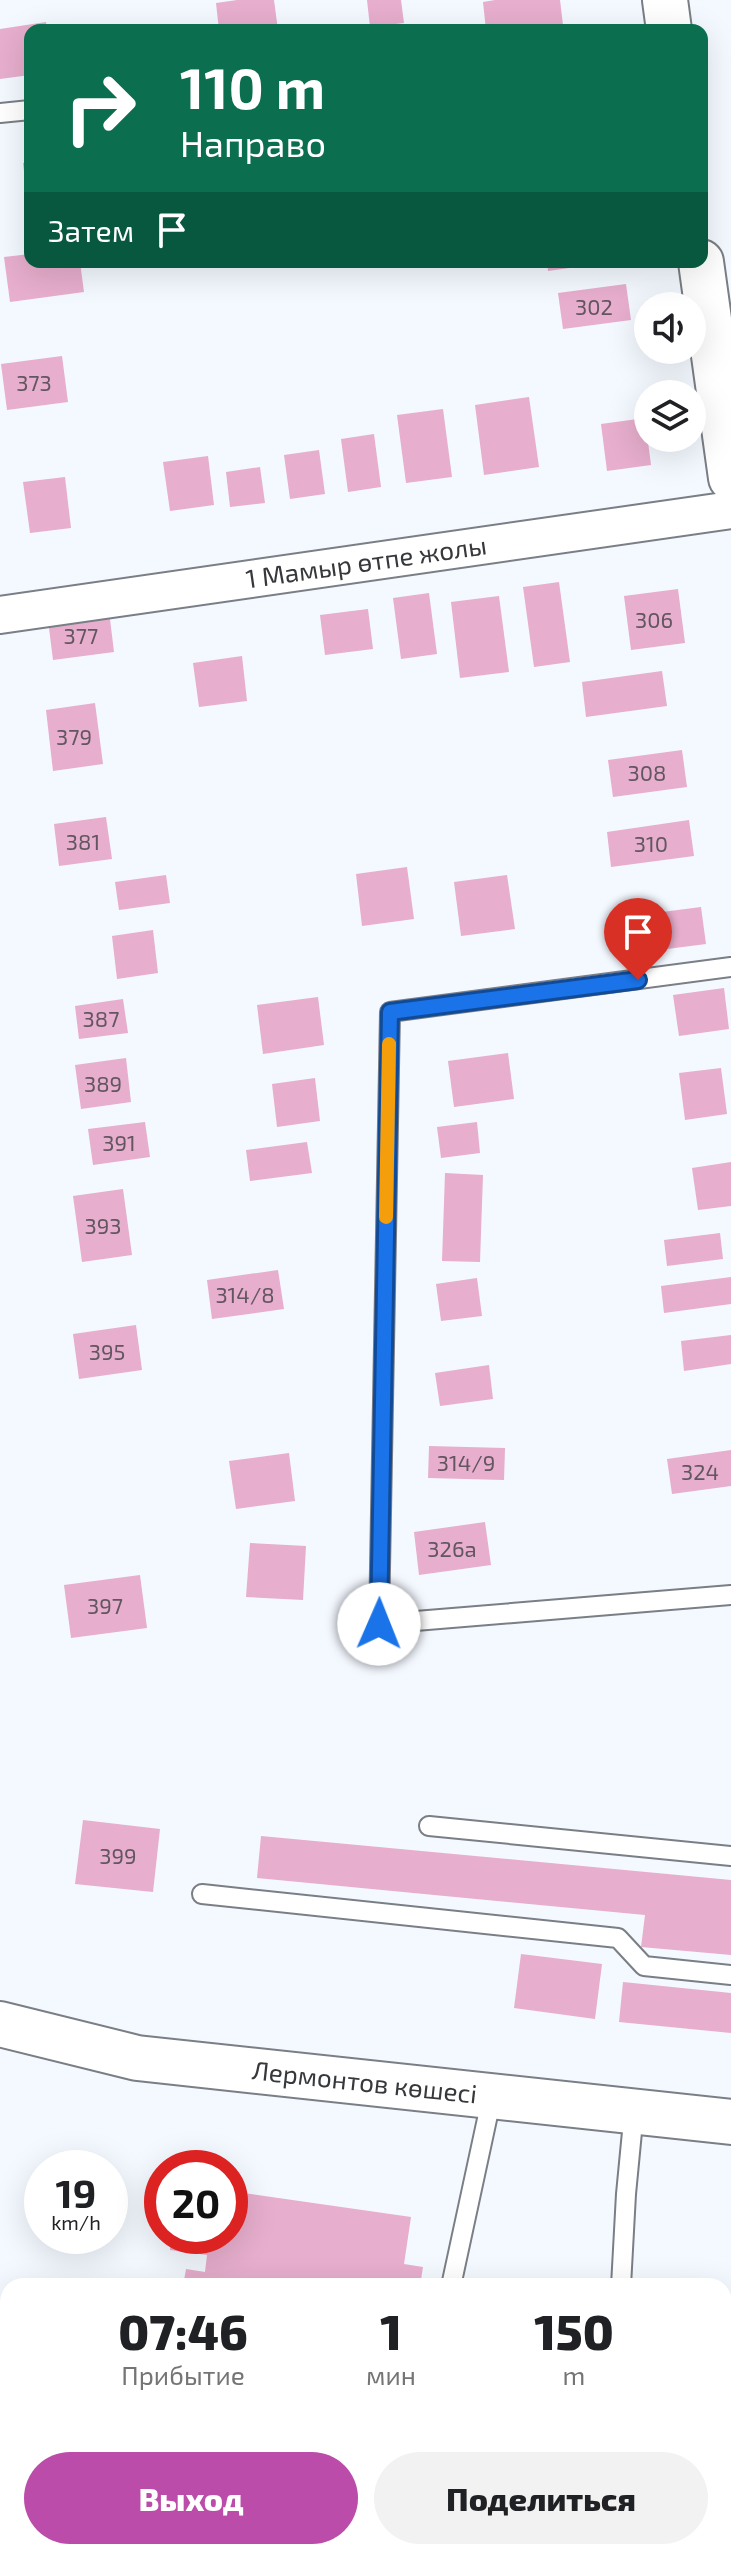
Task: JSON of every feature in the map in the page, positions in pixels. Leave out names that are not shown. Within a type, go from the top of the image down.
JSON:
[{"type":"street","points":[[665,0],[668,24]]},
{"type":"street","points":[[702,268],[731,478]]},
{"type":"street","name":"1 Мамыр өтпе жолы","points":[[0,615],[731,510]]},
{"type":"street","name":"Лермонтов көшесі","points":[[0,2024],[137,2058],[731,2122]]},
{"type":"lane","points":[[0,113],[24,111]]},
{"type":"lane","points":[[731,967],[390,1012],[379,1624],[731,1595]]},
{"type":"lane","points":[[429,1826],[731,1856]]},
{"type":"lane","points":[[202,1894],[618,1938],[644,1966],[731,1975]]},
{"type":"lane","points":[[453,2278],[492,2096]]},
{"type":"lane","points":[[621,2278],[634,2111]]},
{"type":"building","points":[[274,0],[277,24],[218,24],[216,3]]},
{"type":"building","points":[[367,0],[401,0],[404,23],[370,24]]},
{"type":"building","points":[[560,0],[563,24],[485,24],[483,2]]},
{"type":"building","points":[[24,25],[24,76],[0,79],[0,29]]},
{"type":"building","points":[[24,255],[24,268],[81,268],[84,292],[10,302],[4,257]]},
{"type":"building","points":[[626,284],[631,320],[563,329],[558,293]]},
{"type":"building","points":[[62,356],[68,402],[7,410],[1,364]]},
{"type":"building","points":[[529,397],[539,467],[484,475],[475,405]]},
{"type":"building","points":[[443,409],[452,477],[406,483],[397,415]]},
{"type":"building","points":[[634,420],[634,452],[649,452],[651,465],[607,471],[601,424]]},
{"type":"building","points":[[374,434],[381,487],[348,492],[341,439]]},
{"type":"building","points":[[319,450],[325,494],[290,499],[284,455]]},
{"type":"building","points":[[208,456],[214,505],[170,511],[163,462]]},
{"type":"building","points":[[260,467],[265,503],[230,507],[226,472]]},
{"type":"building","points":[[65,477],[71,528],[30,533],[23,482]]},
{"type":"building","points":[[559,582],[570,662],[534,667],[523,587]]},
{"type":"building","points":[[678,589],[685,643],[631,650],[624,596]]},
{"type":"building","points":[[429,593],[437,654],[401,659],[393,598]]},
{"type":"building","points":[[499,596],[509,672],[460,678],[451,602]]},
{"type":"building","points":[[368,609],[373,649],[325,655],[320,615]]},
{"type":"building","points":[[109,611],[114,652],[53,660],[48,620]]},
{"type":"building","points":[[242,656],[247,701],[199,707],[193,663]]},
{"type":"building","points":[[662,671],[667,706],[586,717],[582,682]]},
{"type":"building","points":[[95,703],[103,764],[53,771],[46,710]]},
{"type":"building","points":[[682,750],[687,787],[613,797],[608,760]]},
{"type":"building","points":[[106,817],[112,859],[59,866],[54,824]]},
{"type":"building","points":[[689,820],[694,856],[611,867],[607,832]]},
{"type":"building","points":[[407,867],[414,919],[362,926],[356,874]]},
{"type":"building","points":[[166,875],[170,903],[119,910],[115,882]]},
{"type":"building","points":[[507,875],[515,929],[461,936],[454,882]]},
{"type":"building","points":[[701,907],[706,944],[636,953],[631,916]]},
{"type":"building","points":[[153,930],[158,973],[117,979],[112,936]]},
{"type":"building","points":[[724,988],[729,1029],[679,1036],[673,995]]},
{"type":"building","points":[[318,997],[324,1045],[263,1054],[257,1005]]},
{"type":"building","points":[[123,999],[128,1033],[79,1039],[75,1006]]},
{"type":"building","points":[[508,1053],[514,1099],[454,1107],[448,1061]]},
{"type":"building","points":[[126,1058],[131,1102],[81,1109],[75,1065]]},
{"type":"building","points":[[721,1068],[727,1114],[685,1120],[679,1073]]},
{"type":"building","points":[[315,1078],[320,1121],[277,1127],[272,1084]]},
{"type":"building","points":[[145,1122],[150,1157],[93,1165],[88,1129]]},
{"type":"building","points":[[477,1122],[480,1153],[441,1158],[437,1127]]},
{"type":"building","points":[[307,1142],[312,1173],[250,1181],[246,1150]]},
{"type":"building","points":[[731,1162],[731,1206],[698,1210],[692,1168]]},
{"type":"building","points":[[445,1173],[483,1175],[480,1262],[442,1261]]},
{"type":"building","points":[[123,1189],[132,1255],[82,1262],[73,1196]]},
{"type":"building","points":[[720,1233],[723,1259],[667,1266],[664,1240]]},
{"type":"building","points":[[278,1270],[284,1309],[212,1319],[207,1280]]},
{"type":"building","points":[[731,1277],[731,1304],[664,1313],[661,1286]]},
{"type":"building","points":[[477,1278],[482,1316],[441,1321],[436,1284]]},
{"type":"building","points":[[136,1325],[142,1370],[79,1379],[73,1334]]},
{"type":"building","points":[[731,1335],[731,1364],[684,1371],[681,1341]]},
{"type":"building","points":[[489,1365],[493,1399],[440,1406],[435,1373]]},
{"type":"building","points":[[429,1446],[505,1448],[504,1480],[428,1478]]},
{"type":"building","points":[[731,1450],[731,1486],[672,1494],[667,1459]]},
{"type":"building","points":[[289,1453],[295,1501],[236,1509],[229,1461]]},
{"type":"building","points":[[485,1522],[491,1565],[419,1575],[414,1532]]},
{"type":"building","points":[[250,1543],[306,1546],[303,1600],[246,1597]]},
{"type":"building","points":[[140,1575],[147,1628],[71,1638],[64,1585]]},
{"type":"building","points":[[83,1820],[160,1829],[153,1892],[75,1884]]},
{"type":"building","points":[[261,1836],[731,1880],[731,1955],[641,1947],[645,1915],[257,1878]]},
{"type":"building","points":[[521,1954],[602,1964],[595,2019],[514,2008]]},
{"type":"building","points":[[623,1982],[731,1993],[731,2033],[619,2022]]},
{"type":"building","points":[[248,2194],[411,2217],[404,2264],[423,2267],[421,2278],[184,2278],[186,2269],[205,2272],[207,2255],[200,2254],[248,2254]]},
{"type":"slow traffic","points":[[386,1217],[389,1044]]},
{"type":"route","points":[[379,1624],[390,1012],[638,980]]}]
